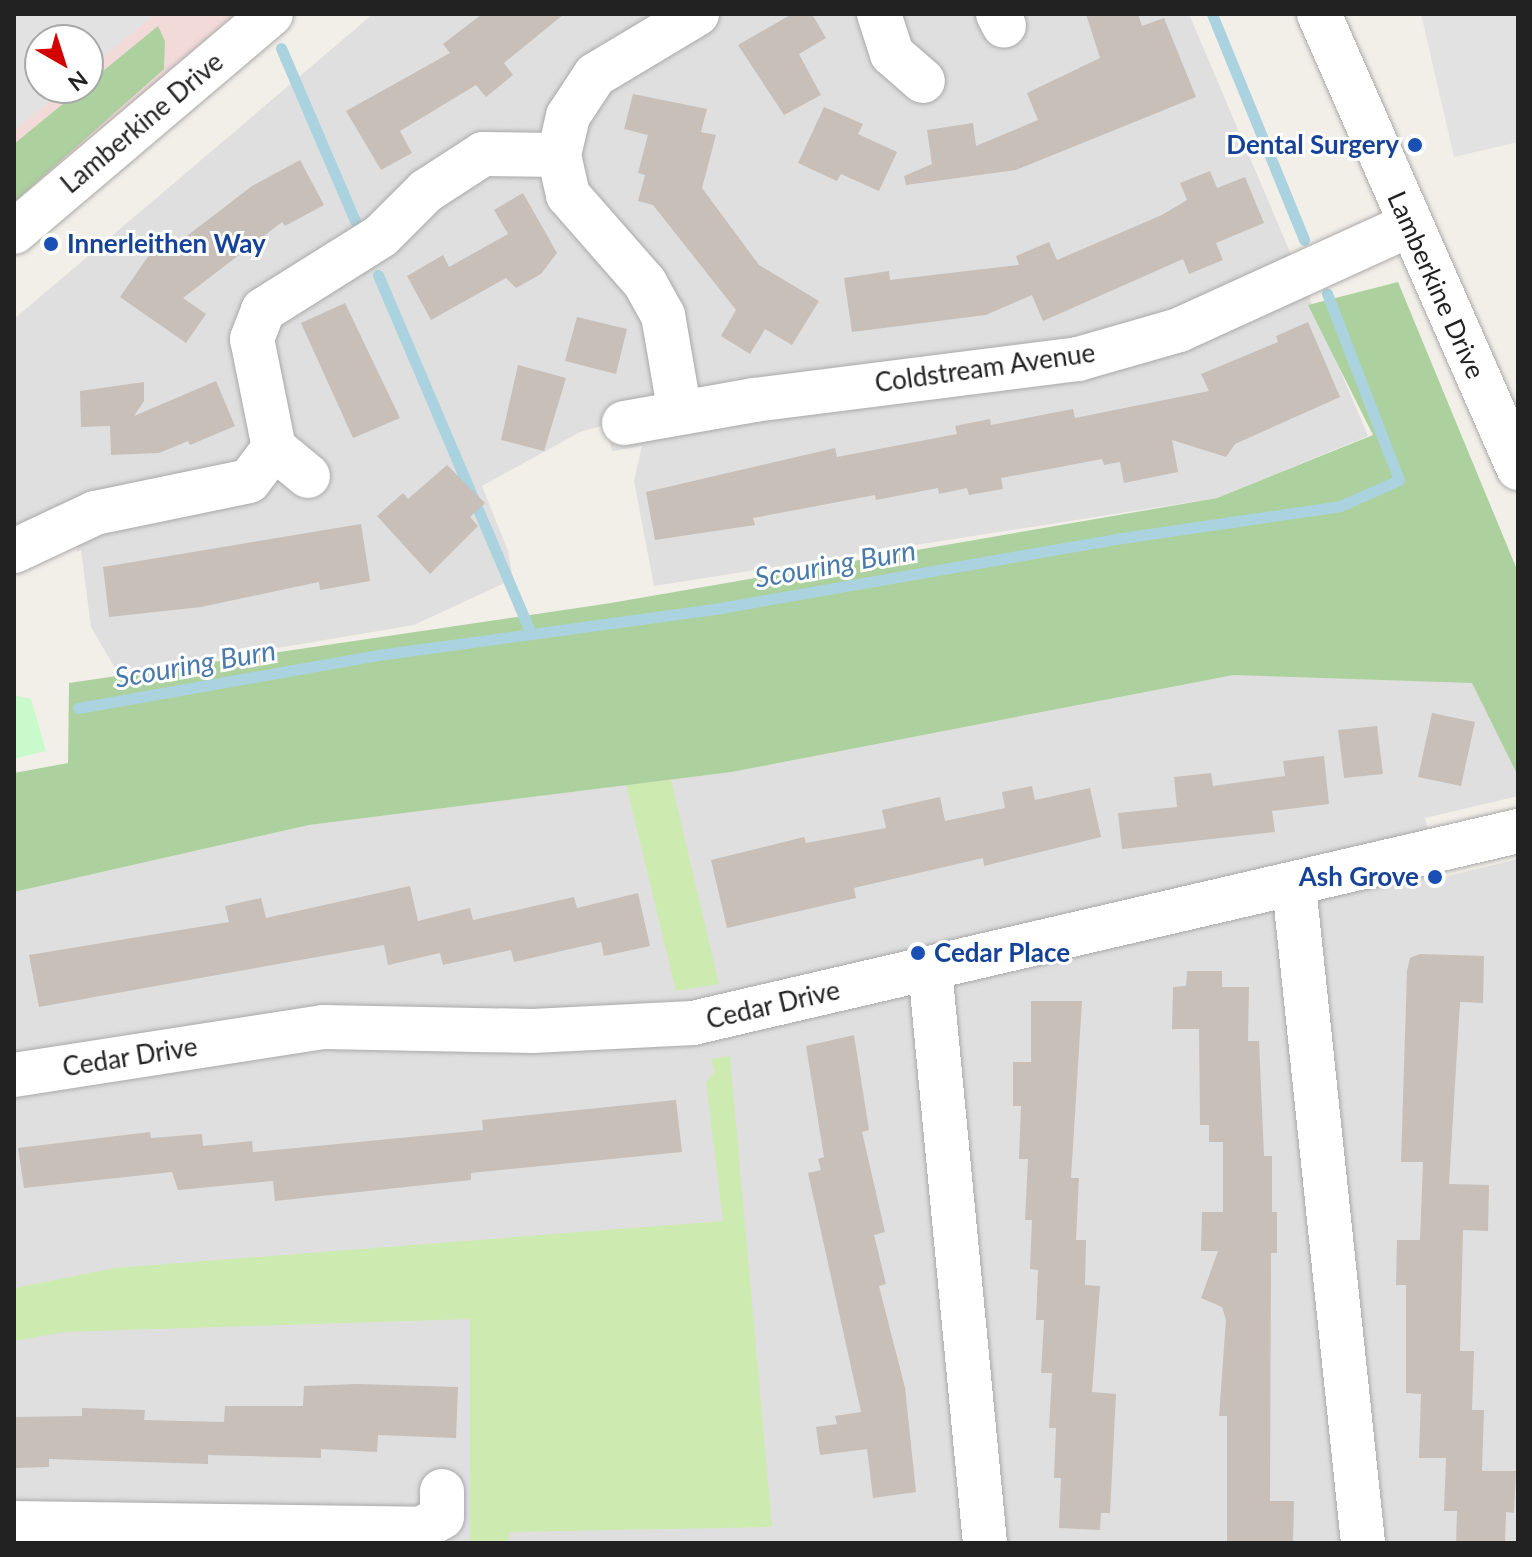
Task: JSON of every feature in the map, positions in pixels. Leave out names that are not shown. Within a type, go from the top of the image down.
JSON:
[{"type":"street","name":"Lamberkine Drive","points":[[14,232],[271,14]]},
{"type":"street","points":[[680,413],[663,315],[645,283],[568,195],[559,155],[568,116],[595,75],[697,14]]},
{"type":"street","points":[[879,14],[892,54],[923,81]]},
{"type":"street","name":"Lamberkine Drive","points":[[1319,14],[1518,468]]},
{"type":"street","points":[[308,476],[274,448],[252,339],[263,310],[381,236],[426,191],[483,154],[559,155]]},
{"type":"street","name":"Coldstream Avenue","points":[[624,423],[1078,359],[1179,330],[1409,225]]},
{"type":"street","points":[[14,551],[95,513],[249,481],[274,448]]},
{"type":"street","name":"Cedar Drive","points":[[14,1075],[323,1027],[533,1031],[693,1023],[1294,886],[1518,831]]},
{"type":"street","points":[[1294,886],[1363,1543]]},
{"type":"street","points":[[930,969],[985,1543]]},
{"type":"street","points":[[14,1523],[421,1529],[442,1517],[442,1491]]},
{"type":"shaded area","points":[[14,14],[236,14],[14,205]]},
{"type":"shaded area","points":[[14,14],[155,14],[104,57],[104,24],[24,24],[24,104],[47,104],[14,131]]},
{"type":"shaded area","points":[[373,14],[1189,14],[1368,436],[1217,498],[654,586],[634,481],[642,446],[612,451],[605,425],[580,432],[482,486],[508,551],[513,579],[414,625],[119,675],[91,627],[81,550],[77,552],[75,498],[14,527],[14,319]]},
{"type":"shaded area","points":[[1421,14],[1518,14],[1518,142],[1454,157]]},
{"type":"shaded area","points":[[1477,671],[1518,772],[1518,796],[1425,818],[1440,878],[1518,859],[1518,1543],[14,1543],[14,892],[309,825],[732,772],[1234,675]]},
{"type":"green space","points":[[158,26],[165,41],[164,69],[14,202],[14,144],[63,104],[104,104],[104,70]]},
{"type":"green space","points":[[1398,282],[1518,572],[1518,776],[1472,683],[1234,675],[732,772],[309,825],[14,892],[14,773],[68,763],[69,683],[611,603],[1217,498],[1373,435],[1308,305]]},
{"type":"green space","points":[[14,695],[31,699],[46,751],[14,759]]},
{"type":"green space","points":[[671,780],[719,984],[676,991],[626,785]]},
{"type":"green space","points":[[730,1056],[772,1527],[509,1532],[508,1543],[470,1543],[470,1319],[65,1332],[14,1341],[14,1288],[115,1268],[723,1221],[706,1082],[715,1072],[711,1059]]},
{"type":"building","points":[[482,14],[564,14],[504,63],[513,75],[486,97],[476,85],[400,131],[412,153],[381,170],[346,111],[450,53],[443,44]]},
{"type":"building","points":[[792,14],[812,14],[826,38],[799,54],[821,95],[784,115],[738,45]]},
{"type":"building","points":[[1086,14],[1138,14],[1142,26],[1164,18],[1196,97],[1016,170],[906,185],[904,176],[932,164],[927,130],[973,123],[976,146],[1038,120],[1027,93],[1100,58]]},
{"type":"building","points":[[633,94],[707,109],[701,132],[716,135],[702,188],[759,265],[819,301],[792,345],[765,329],[750,354],[721,336],[736,310],[653,205],[638,201],[645,175],[638,173],[648,135],[624,129]]},
{"type":"building","points":[[824,107],[863,124],[858,134],[897,152],[879,191],[841,174],[837,181],[798,163]]},
{"type":"building","points":[[300,160],[324,205],[285,226],[282,222],[183,298],[206,314],[186,343],[120,297],[156,245],[166,252],[252,186]]},
{"type":"building","points":[[1210,171],[1217,188],[1245,177],[1264,223],[1216,243],[1223,260],[1189,274],[1183,259],[1043,321],[1032,295],[986,315],[852,332],[844,278],[889,271],[890,280],[1019,265],[1016,256],[1049,242],[1057,260],[1162,215],[1187,200],[1180,183]]},
{"type":"building","points":[[523,193],[557,253],[541,274],[516,288],[506,278],[431,320],[407,276],[443,255],[449,267],[508,234],[494,210]]},
{"type":"building","points":[[345,303],[400,418],[353,438],[301,323]]},
{"type":"building","points":[[577,317],[627,329],[616,374],[565,361]]},
{"type":"building","points":[[1308,322],[1340,397],[1235,444],[1226,457],[1172,440],[1178,472],[1124,483],[1120,462],[1104,465],[1102,459],[1001,478],[1003,489],[969,495],[967,488],[939,494],[938,488],[876,500],[875,495],[753,518],[755,525],[655,540],[646,492],[835,448],[837,457],[957,434],[955,426],[990,419],[991,425],[1073,409],[1075,418],[1209,391],[1201,374],[1278,342],[1276,336]]},
{"type":"building","points":[[518,365],[566,378],[544,451],[501,440]]},
{"type":"building","points":[[216,381],[235,426],[190,445],[188,441],[159,453],[111,455],[110,426],[81,427],[80,391],[144,382],[144,401],[134,416]]},
{"type":"building","points":[[447,465],[485,503],[470,517],[478,526],[430,574],[377,516],[403,493],[408,499]]},
{"type":"building","points":[[361,524],[370,581],[320,590],[319,582],[201,607],[109,617],[103,567]]},
{"type":"building","points":[[1432,713],[1475,722],[1461,786],[1418,777]]},
{"type":"building","points":[[1377,726],[1383,774],[1344,778],[1338,730]]},
{"type":"building","points":[[1324,756],[1329,804],[1272,811],[1275,832],[1122,849],[1118,813],[1177,807],[1174,777],[1211,773],[1213,786],[1285,776],[1283,761]]},
{"type":"building","points":[[1032,786],[1035,800],[1090,788],[1101,837],[984,866],[983,858],[854,888],[856,898],[727,928],[711,860],[804,837],[806,843],[886,828],[882,810],[940,797],[945,821],[1005,808],[1002,792]]},
{"type":"building","points":[[410,886],[418,921],[470,908],[473,920],[574,897],[577,908],[638,893],[650,946],[604,956],[601,942],[514,962],[511,950],[443,965],[440,953],[388,965],[384,945],[39,1007],[29,955],[229,922],[225,906],[261,898],[266,918]]},
{"type":"building","points":[[1420,954],[1484,956],[1483,1003],[1460,1002],[1449,1184],[1489,1185],[1488,1231],[1463,1230],[1460,1351],[1474,1351],[1472,1410],[1484,1410],[1482,1471],[1516,1471],[1514,1513],[1506,1512],[1505,1543],[1456,1543],[1457,1511],[1444,1511],[1446,1458],[1419,1458],[1421,1394],[1406,1393],[1406,1285],[1396,1285],[1397,1240],[1420,1240],[1423,1162],[1401,1162],[1407,971],[1410,958]]},
{"type":"building","points":[[1187,971],[1222,971],[1222,987],[1249,987],[1248,1041],[1259,1041],[1264,1156],[1272,1156],[1272,1212],[1277,1212],[1277,1253],[1271,1253],[1270,1501],[1294,1501],[1293,1543],[1227,1543],[1227,1416],[1219,1416],[1226,1320],[1222,1307],[1201,1298],[1218,1251],[1201,1251],[1202,1212],[1223,1212],[1223,1142],[1209,1142],[1209,1125],[1200,1125],[1199,1029],[1172,1029],[1173,987],[1186,986]]},
{"type":"building","points":[[1031,1001],[1082,1001],[1071,1178],[1079,1178],[1076,1240],[1086,1240],[1085,1285],[1100,1286],[1092,1392],[1116,1394],[1110,1513],[1101,1513],[1100,1530],[1059,1528],[1061,1478],[1054,1478],[1056,1428],[1049,1428],[1052,1373],[1041,1373],[1044,1320],[1036,1320],[1038,1270],[1030,1269],[1032,1220],[1025,1220],[1028,1159],[1019,1159],[1021,1106],[1013,1106],[1013,1062],[1031,1062]]},
{"type":"building","points":[[854,1035],[869,1130],[862,1132],[885,1232],[874,1235],[886,1284],[879,1286],[905,1388],[916,1492],[873,1498],[867,1449],[820,1455],[816,1427],[837,1424],[835,1416],[861,1412],[808,1173],[821,1170],[818,1159],[824,1157],[806,1046]]},
{"type":"building","points":[[676,1100],[682,1152],[471,1173],[471,1180],[275,1201],[273,1181],[178,1190],[172,1172],[24,1188],[18,1148],[150,1132],[151,1138],[202,1134],[203,1146],[252,1141],[253,1152],[483,1130],[482,1120]]},
{"type":"building","points":[[304,1386],[458,1387],[456,1438],[378,1435],[377,1452],[321,1449],[321,1458],[208,1455],[208,1464],[49,1459],[49,1467],[14,1468],[14,1417],[82,1416],[82,1408],[145,1410],[144,1420],[224,1422],[225,1406],[303,1406]]},
{"type":"waterway","name":"Scouring Burn","points":[[1212,14],[1304,240]]},
{"type":"waterway","points":[[281,48],[355,221]]},
{"type":"waterway","points":[[378,275],[531,634]]},
{"type":"waterway","name":"Scouring Burn","points":[[78,708],[378,655],[720,608],[1115,539],[1340,506],[1399,480],[1327,293]]},
{"type":"place","name":"Dental Surgery","points":[[1415,145]]},
{"type":"place","name":"Innerleithen Way","points":[[51,244]]},
{"type":"place","name":"Ash Grove","points":[[1435,877]]},
{"type":"place","name":"Cedar Place","points":[[918,953]]}]
